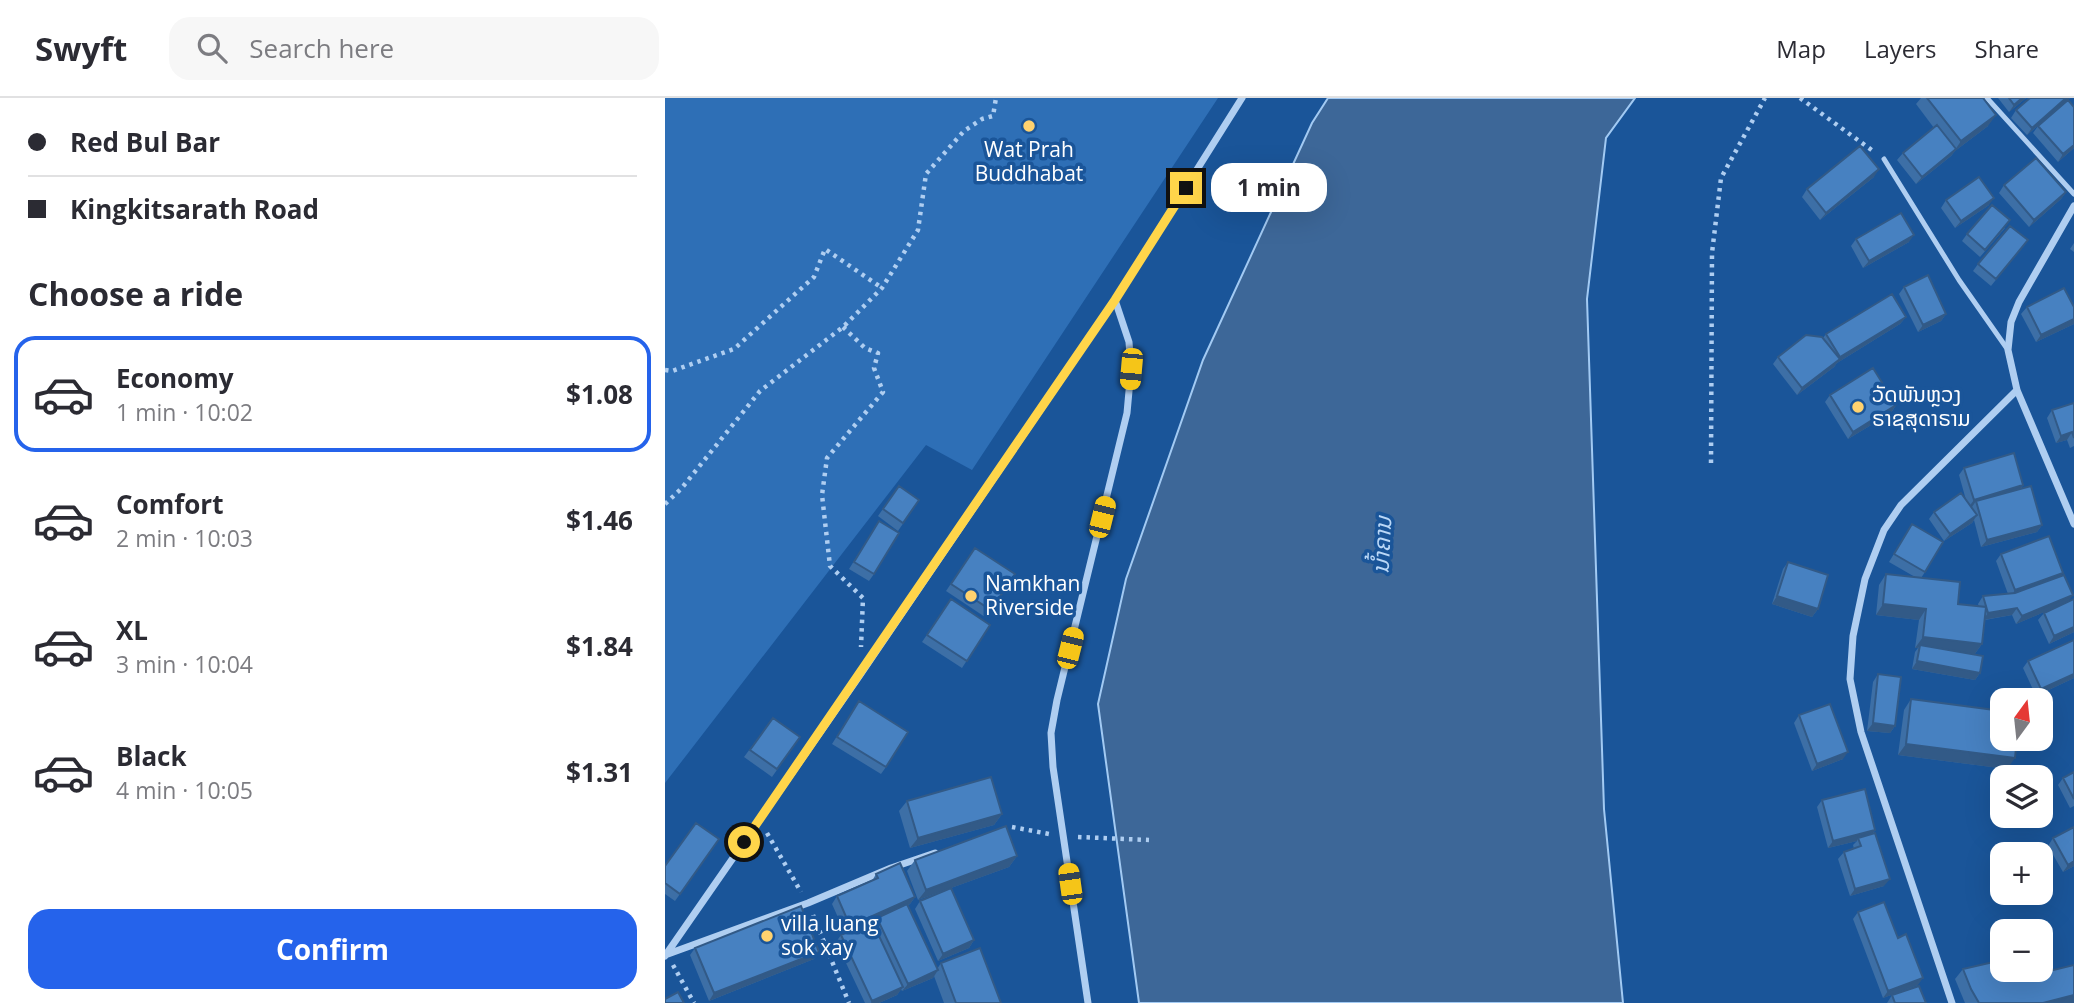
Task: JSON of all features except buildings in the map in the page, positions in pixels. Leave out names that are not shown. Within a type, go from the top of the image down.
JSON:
[{"type":"street","points":[[666,955],[1115,300],[1242,98]]},
{"type":"street","points":[[2074,206],[2019,302],[2011,322],[2008,350],[2017,390],[2074,524]]},
{"type":"street","points":[[1088,1003],[1053,768],[1051,733],[1127,413],[1131,369],[1129,342],[1115,300]]},
{"type":"street","points":[[1952,1003],[1861,732],[1850,679],[1853,636],[1865,579],[1884,530],[1901,505],[2017,390]]},
{"type":"street","points":[[666,955],[808,904],[891,867],[939,851]]},
{"type":"lane","points":[[1987,98],[2074,194]]},
{"type":"lane","points":[[1884,159],[1959,280],[2008,350]]},
{"type":"path","points":[[665,504],[681,489],[759,391],[843,327],[882,288],[918,230],[926,174],[964,131],[982,119],[993,116],[996,98]]},
{"type":"path","points":[[1711,463],[1712,253],[1721,178],[1765,98]]},
{"type":"path","points":[[1800,98],[1884,159]]},
{"type":"path","points":[[665,370],[672,371],[734,349],[814,277],[825,249],[882,288]]},
{"type":"path","points":[[843,327],[865,348],[878,353],[874,368],[883,393],[827,458],[823,495],[830,566],[863,598],[860,675]]},
{"type":"path","points":[[666,955],[694,1003]]},
{"type":"shaded area","points":[[665,98],[1218,98],[972,470],[926,445],[665,783]]},
{"type":"water","name":"ນ້ຳຄານ","points":[[1328,98],[1635,98],[1606,138],[1587,299],[1604,809],[1623,1003],[1139,1003],[1098,704],[1126,579],[1203,360],[1312,123]]},
{"type":"place","name":"Wat Prah Buddhabat","points":[[1029,126]]},
{"type":"place","name":"ວັດພັນຫຼວງ ຣາຊສຸດາຣາມ","points":[[1858,407]]},
{"type":"place","name":"Namkhan Riverside","points":[[971,596]]},
{"type":"place","name":"villa luang sok xay","points":[[767,936]]},
{"type":"route","points":[[744,842],[1115,300],[1186,188]]}]
